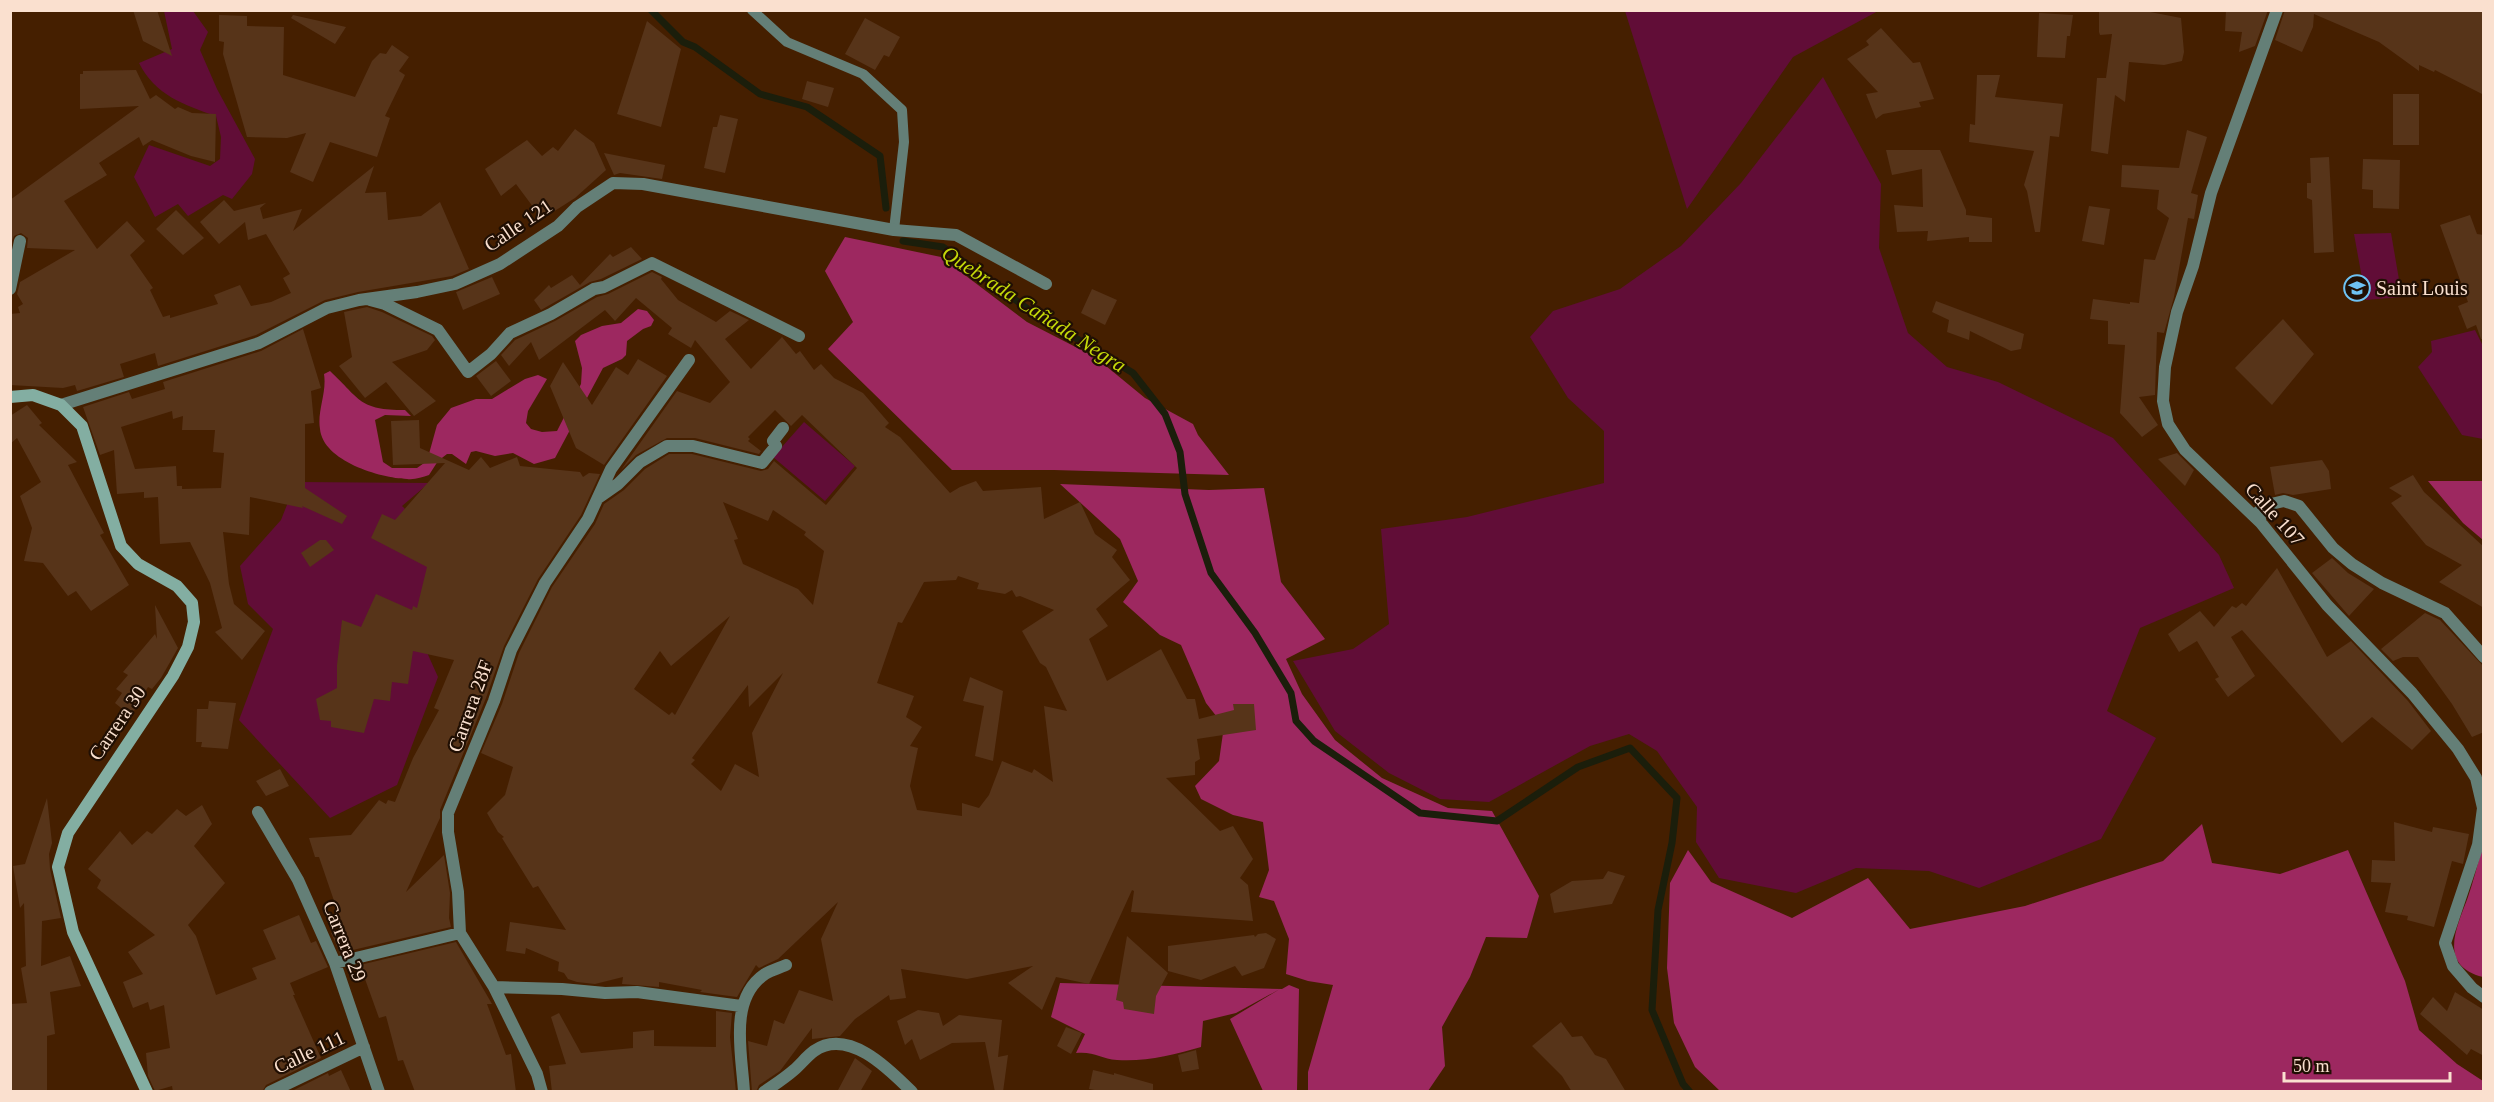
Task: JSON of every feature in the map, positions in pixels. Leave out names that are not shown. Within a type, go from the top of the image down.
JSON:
[{"type":"street","name":"Calle 107","points":[[2277,10],[2211,193],[2193,266],[2175,323],[2165,367],[2163,400],[2168,424],[2186,450],[2261,523],[2327,605],[2412,693],[2458,748],[2476,778],[2483,808],[2478,845],[2445,943],[2453,966],[2472,988],[2484,997]]},
{"type":"street","name":"Calle 121","points":[[61,405],[259,343],[327,308],[366,298],[417,292],[455,284],[500,264],[558,226],[577,207],[613,183],[643,184],[894,230],[956,235],[1046,284]]},
{"type":"street","points":[[10,289],[20,241]]},
{"type":"street","points":[[366,298],[385,304],[438,330],[468,372],[491,354],[510,333],[551,314],[594,289],[604,287],[652,263],[799,336]]},
{"type":"street","name":"Carrera 28F","points":[[542,1092],[537,1074],[494,987],[460,933],[458,892],[448,832],[448,813],[494,701],[511,650],[544,584],[588,519],[611,469],[689,360]]},
{"type":"street","points":[[10,397],[33,395],[61,405]]},
{"type":"street","name":"Carrera 30","points":[[61,405],[82,426],[122,546],[138,564],[177,586],[192,603],[194,622],[188,646],[173,676],[68,833],[58,867],[73,932],[147,1092]]},
{"type":"street","points":[[597,499],[618,484],[640,462],[667,446],[693,446],[762,463],[776,446],[773,441],[783,428]]},
{"type":"street","points":[[2261,523],[2258,512],[2271,504],[2284,501],[2299,507],[2333,548],[2346,559],[2382,583],[2445,613],[2484,657]]},
{"type":"street","name":"Carrera 29","points":[[258,812],[298,880],[335,963],[379,1092]]},
{"type":"street","points":[[335,963],[460,933]]},
{"type":"street","points":[[744,1092],[741,1006],[749,989],[765,974],[786,965]]},
{"type":"street","points":[[494,987],[605,993],[637,992],[741,1006]]},
{"type":"street","points":[[764,1092],[794,1070],[813,1051],[827,1044],[847,1044],[863,1052],[912,1092]]},
{"type":"street","name":"Calle 111","points":[[270,1092],[364,1047]]},
{"type":"lane","points":[[752,10],[788,42],[863,75],[902,110],[904,142],[894,230]]},
{"type":"shaded area","points":[[1625,10],[1878,11],[1793,57],[1687,209]]},
{"type":"shaded area","points":[[164,11],[193,11],[208,32],[200,50],[217,89],[255,159],[252,174],[232,199],[223,195],[188,216],[178,204],[155,217],[134,177],[149,145],[210,166],[220,159],[221,137],[216,116],[182,103],[162,91],[153,83],[139,63],[172,49]]},
{"type":"shaded area","points":[[1823,77],[1881,184],[1879,248],[1908,333],[1947,367],[1998,382],[2113,438],[2219,555],[2234,588],[2140,628],[2107,711],[2156,738],[2101,839],[1979,888],[1929,871],[1856,868],[1796,893],[1719,878],[1696,842],[1697,807],[1657,751],[1629,734],[1590,746],[1489,802],[1440,799],[1389,773],[1335,731],[1293,661],[1353,649],[1389,624],[1381,529],[1467,517],[1604,483],[1604,431],[1568,398],[1530,337],[1553,311],[1620,289],[1681,246],[1741,183]]},
{"type":"shaded area","points":[[2391,233],[2402,297],[2366,300],[2354,234]]},
{"type":"shaded area","points":[[845,237],[941,257],[1027,322],[1095,357],[1145,398],[1193,424],[1198,435],[1229,475],[1054,470],[952,470],[828,349],[853,322],[825,271]]},
{"type":"shaded area","points":[[638,309],[647,311],[654,320],[651,326],[627,341],[626,355],[622,359],[603,368],[555,458],[534,464],[513,453],[495,456],[476,451],[471,452],[466,464],[452,454],[447,454],[438,461],[429,475],[407,479],[382,475],[354,466],[331,450],[323,440],[319,422],[324,374],[330,371],[355,396],[369,405],[390,410],[405,410],[411,416],[385,415],[375,420],[383,462],[392,468],[417,468],[427,461],[437,425],[451,408],[476,399],[492,399],[525,379],[538,375],[547,379],[528,411],[526,423],[531,429],[542,432],[557,431],[581,384],[582,368],[575,341],[581,335],[602,326],[621,323]]},
{"type":"shaded area","points":[[2475,330],[2483,346],[2483,439],[2462,435],[2418,367],[2432,352],[2431,341]]},
{"type":"shaded area","points":[[804,422],[855,466],[825,501],[773,457]]},
{"type":"shaded area","points":[[2428,481],[2483,481],[2483,540],[2463,523]]},
{"type":"shaded area","points":[[296,482],[429,483],[402,506],[453,556],[425,648],[438,677],[397,785],[330,818],[239,720],[273,629],[248,604],[240,566],[281,520]]},
{"type":"shaded area","points":[[1060,484],[1209,490],[1264,488],[1281,582],[1325,639],[1286,659],[1302,694],[1335,740],[1382,778],[1448,808],[1492,811],[1539,896],[1527,938],[1486,937],[1470,977],[1442,1027],[1445,1066],[1428,1091],[1308,1091],[1308,1072],[1333,985],[1308,981],[1286,974],[1289,939],[1274,901],[1259,897],[1269,870],[1263,822],[1233,815],[1201,799],[1195,786],[1219,761],[1224,726],[1206,703],[1181,645],[1160,635],[1123,602],[1138,581],[1120,539]]},
{"type":"shaded area","points":[[2202,824],[2212,863],[2280,874],[2348,850],[2405,981],[2419,1030],[2457,1064],[2483,1081],[2483,1091],[1720,1091],[1695,1067],[1674,1023],[1667,968],[1670,883],[1688,850],[1711,882],[1792,918],[1868,878],[1910,929],[2025,906],[2163,861]]},
{"type":"shaded area","points":[[2481,852],[2483,853],[2483,977],[2460,964],[2455,954],[2454,944],[2459,920]]},
{"type":"shaded area","points":[[1060,983],[1282,989],[1289,985],[1299,989],[1297,1091],[1263,1091],[1230,1019],[1280,989],[1236,1013],[1203,1021],[1201,1047],[1159,1057],[1128,1060],[1076,1053],[1085,1034],[1051,1017]]},
{"type":"building","points":[[133,10],[157,10],[172,56],[143,41]]},
{"type":"building","points":[[2099,10],[2140,10],[2181,18],[2184,52],[2182,61],[2164,65],[2129,62],[2125,102],[2115,95],[2108,154],[2091,151],[2097,78],[2106,78],[2112,34],[2100,35]]},
{"type":"building","points":[[2226,10],[2268,10],[2255,46],[2239,52],[2242,32],[2225,31]]},
{"type":"building","points":[[2285,10],[2484,10],[2484,95],[2435,70],[2434,72],[2419,65],[2419,71],[2379,42],[2314,14],[2313,27],[2302,52],[2275,40]]},
{"type":"building","points":[[2039,13],[2073,15],[2070,36],[2067,36],[2065,58],[2037,57]]},
{"type":"building","points":[[219,15],[247,16],[247,26],[284,27],[283,75],[355,97],[372,61],[380,53],[386,54],[392,45],[409,57],[399,71],[405,75],[385,116],[390,118],[377,157],[330,142],[313,182],[290,172],[306,133],[287,138],[247,137],[223,54],[224,42],[219,41]]},
{"type":"building","points":[[293,15],[346,27],[335,44],[291,18]]},
{"type":"building","points":[[865,18],[900,37],[889,57],[884,55],[875,70],[845,54]]},
{"type":"building","points":[[647,21],[681,49],[661,127],[617,114]]},
{"type":"building","points":[[1881,28],[1913,63],[1920,62],[1934,99],[1919,102],[1921,107],[1883,114],[1876,119],[1866,94],[1878,92],[1847,59],[1869,45],[1866,41]]},
{"type":"building","points":[[136,70],[150,99],[156,95],[175,109],[178,107],[192,113],[216,114],[215,162],[191,156],[152,140],[143,146],[139,137],[99,163],[107,175],[64,201],[97,249],[127,221],[145,241],[130,255],[153,288],[150,290],[163,317],[170,315],[170,318],[218,304],[214,295],[240,285],[251,306],[271,302],[291,293],[283,278],[290,274],[266,234],[248,240],[245,222],[219,244],[200,222],[224,200],[234,211],[266,203],[260,208],[263,219],[302,209],[293,231],[374,166],[365,193],[386,192],[388,220],[421,216],[440,202],[469,269],[452,276],[325,300],[256,335],[158,366],[155,353],[120,364],[124,377],[77,391],[75,385],[63,388],[10,385],[10,314],[20,313],[18,307],[23,304],[17,294],[20,282],[75,250],[27,248],[28,238],[21,233],[14,236],[10,246],[10,200],[139,106],[80,109],[80,74],[83,74],[83,71]]},
{"type":"building","points":[[1977,75],[2000,75],[1995,97],[2063,104],[2059,137],[2050,136],[2040,232],[2035,232],[2024,185],[2034,151],[1969,142],[1970,124],[1975,125]]},
{"type":"building","points":[[807,81],[834,88],[828,107],[802,99]]},
{"type":"building","points":[[2393,94],[2419,94],[2419,145],[2393,145]]},
{"type":"building","points":[[720,115],[738,119],[725,173],[704,168],[713,127],[717,127]]},
{"type":"building","points":[[575,129],[594,143],[606,170],[575,198],[542,219],[516,184],[501,196],[485,169],[527,140],[542,156],[553,147],[558,151]]},
{"type":"building","points":[[2187,130],[2207,137],[2191,193],[2198,195],[2194,219],[2188,218],[2174,297],[2164,333],[2157,332],[2155,395],[2139,397],[2158,425],[2142,437],[2120,413],[2125,345],[2108,344],[2108,321],[2090,319],[2093,299],[2139,303],[2144,259],[2155,260],[2169,218],[2157,209],[2159,190],[2121,187],[2122,165],[2179,168]]},
{"type":"building","points":[[1886,150],[1940,150],[1966,210],[1966,215],[1992,218],[1992,242],[1969,242],[1969,237],[1927,241],[1928,231],[1897,232],[1894,205],[1923,207],[1922,169],[1892,175]]},
{"type":"building","points":[[604,153],[665,165],[662,179],[620,173],[614,175]]},
{"type":"building","points":[[2329,157],[2334,252],[2314,253],[2312,200],[2307,198],[2307,183],[2311,183],[2310,158]]},
{"type":"building","points":[[2363,159],[2400,160],[2399,209],[2373,208],[2373,190],[2362,189]]},
{"type":"building","points":[[2089,206],[2110,209],[2104,245],[2082,241]]},
{"type":"building","points":[[176,210],[204,238],[183,255],[156,229]]},
{"type":"building","points":[[2470,215],[2477,234],[2484,235],[2484,339],[2481,339],[2476,325],[2467,329],[2458,306],[2468,302],[2440,225]]},
{"type":"building","points":[[631,247],[642,259],[590,282],[541,310],[534,300],[549,285],[551,288],[572,275],[580,285],[610,254],[613,257]]},
{"type":"building","points":[[652,272],[662,277],[661,279],[678,300],[716,322],[730,311],[749,320],[725,339],[751,369],[782,337],[796,354],[800,351],[814,370],[821,364],[834,378],[863,393],[889,423],[885,427],[900,437],[950,493],[976,481],[983,491],[1041,487],[1044,519],[1080,502],[1095,534],[1117,550],[1112,557],[1130,580],[1096,609],[1108,626],[1089,639],[1107,681],[1161,649],[1187,699],[1195,699],[1199,719],[1234,710],[1233,704],[1254,704],[1256,730],[1197,739],[1200,759],[1195,762],[1195,775],[1166,778],[1220,831],[1233,826],[1253,859],[1240,878],[1248,885],[1253,921],[1131,912],[1134,891],[1132,890],[1089,984],[1056,977],[1042,1010],[1008,983],[1033,966],[967,979],[901,969],[906,998],[890,1000],[889,995],[855,1019],[840,1036],[812,1039],[812,1028],[780,1071],[759,1085],[756,1092],[752,1092],[748,1041],[767,1046],[774,1020],[784,1024],[799,990],[833,1001],[821,939],[838,902],[778,959],[759,968],[756,965],[737,997],[700,992],[702,990],[659,982],[659,987],[622,984],[623,977],[595,984],[577,982],[568,979],[564,973],[558,971],[559,962],[526,948],[525,954],[506,951],[510,922],[566,930],[538,886],[533,888],[502,838],[504,837],[498,832],[487,813],[505,795],[513,767],[481,753],[502,704],[519,653],[552,587],[595,524],[604,504],[624,490],[645,469],[669,454],[692,454],[761,471],[768,469],[774,461],[826,505],[857,468],[802,415],[791,426],[775,410],[748,437],[750,439],[748,441],[761,451],[759,454],[695,438],[667,438],[636,455],[621,470],[677,391],[710,403],[730,382],[695,340],[691,348],[668,334],[672,328],[636,298],[615,321],[605,310],[539,360],[531,342],[509,366],[501,355],[515,340],[597,297],[608,294]],"holes":[[[723,502],[768,521],[773,510],[806,532],[804,535],[824,551],[813,605],[798,589],[743,564],[734,540],[738,539]],[[958,576],[979,583],[977,589],[1005,594],[1012,590],[1016,597],[1020,596],[1054,610],[1022,631],[1040,663],[1046,667],[1067,711],[1044,706],[1053,782],[1034,769],[1032,773],[1002,761],[989,795],[979,808],[962,803],[962,816],[917,810],[910,786],[918,748],[910,746],[922,727],[906,717],[914,696],[877,683],[898,622],[902,623],[924,582],[956,580]],[[730,616],[675,715],[672,712],[669,715],[634,689],[660,651],[671,666]],[[783,673],[752,733],[759,777],[735,764],[721,791],[691,764],[695,760],[692,758],[748,685],[749,707]]]},
{"type":"building","points":[[492,277],[500,294],[463,310],[456,292]]},
{"type":"building","points":[[1092,289],[1117,300],[1105,325],[1081,313]]},
{"type":"building","points":[[1936,301],[2024,334],[2021,349],[2011,351],[1970,331],[1969,340],[1947,332],[1949,320],[1932,312]]},
{"type":"building","points":[[367,307],[432,336],[435,340],[427,350],[392,362],[436,401],[414,416],[386,382],[365,398],[339,366],[352,357],[344,312]]},
{"type":"building","points":[[2283,319],[2314,354],[2272,405],[2235,368]]},
{"type":"building","points":[[303,329],[321,388],[311,391],[314,423],[305,424],[305,488],[347,516],[342,524],[302,506],[303,508],[250,497],[249,535],[223,532],[229,584],[234,604],[265,631],[242,660],[215,632],[222,628],[210,583],[190,542],[160,544],[158,497],[144,498],[144,492],[117,494],[114,450],[100,455],[83,407],[129,392],[132,399],[165,389],[163,382],[261,351]],"holes":[[[172,411],[173,419],[183,416],[182,430],[215,430],[213,452],[224,453],[221,488],[182,489],[182,486],[177,486],[176,466],[135,469],[121,427]]]},
{"type":"building","points":[[638,359],[667,376],[604,465],[576,448],[550,386],[563,362],[592,405],[616,367],[628,375]]},
{"type":"building","points":[[496,361],[511,381],[491,396],[476,376]]},
{"type":"building","points":[[27,405],[42,423],[39,425],[77,462],[68,465],[104,533],[100,535],[129,585],[91,611],[76,591],[68,596],[43,563],[24,561],[32,528],[20,496],[41,482],[17,438],[10,444],[10,416]]},
{"type":"building","points":[[419,420],[420,448],[469,470],[481,457],[490,468],[517,457],[520,466],[580,472],[583,477],[589,473],[600,474],[581,515],[538,579],[504,646],[486,698],[440,810],[440,818],[406,892],[444,855],[450,893],[451,927],[340,953],[331,933],[343,927],[319,857],[315,857],[309,838],[351,835],[379,800],[386,804],[388,800],[395,802],[413,758],[439,710],[434,708],[454,660],[413,651],[408,684],[392,682],[390,701],[374,699],[364,733],[331,727],[331,721],[320,720],[316,699],[337,688],[342,620],[361,627],[376,594],[412,610],[413,606],[417,608],[427,567],[371,538],[382,514],[395,520],[445,463],[393,465],[391,421]]},
{"type":"building","points":[[2177,453],[2194,470],[2185,486],[2158,459]]},
{"type":"building","points":[[2322,460],[2329,471],[2331,489],[2293,495],[2283,493],[2275,495],[2270,467]]},
{"type":"building","points":[[2413,475],[2424,492],[2484,547],[2484,608],[2439,582],[2462,565],[2426,545],[2391,503],[2402,496],[2389,488]]},
{"type":"building","points":[[320,540],[326,540],[334,550],[310,567],[301,553]]},
{"type":"building","points":[[2332,558],[2348,573],[2374,589],[2349,616],[2312,573]]},
{"type":"building","points":[[2277,568],[2327,657],[2351,641],[2408,701],[2431,731],[2412,750],[2372,717],[2342,743],[2242,630],[2231,637],[2255,676],[2228,697],[2215,679],[2219,677],[2197,641],[2179,652],[2168,634],[2200,611],[2214,627],[2232,606],[2236,608],[2242,603],[2246,606]]},
{"type":"building","points":[[155,605],[178,648],[161,678],[152,689],[148,687],[131,716],[115,703],[122,693],[116,689],[128,675],[123,672],[155,634],[157,639]]},
{"type":"building","points":[[2425,613],[2440,620],[2484,667],[2484,732],[2472,737],[2452,704],[2418,657],[2403,657],[2393,661],[2381,649]]},
{"type":"building","points":[[970,677],[1003,691],[993,761],[975,756],[984,706],[963,701]]},
{"type":"building","points":[[209,701],[236,703],[228,749],[201,747],[202,742],[196,742],[197,709],[208,709]]},
{"type":"building","points":[[280,769],[289,786],[266,796],[256,781]]},
{"type":"building","points":[[47,798],[52,843],[49,854],[50,869],[61,918],[42,921],[41,966],[70,956],[81,986],[50,992],[55,1034],[47,1036],[47,1092],[10,1092],[10,1004],[27,1003],[21,968],[26,966],[24,903],[20,908],[13,866],[25,864]]},
{"type":"building","points":[[202,805],[212,824],[194,846],[225,883],[188,925],[196,936],[216,995],[257,979],[252,968],[276,959],[263,930],[299,915],[311,943],[316,941],[328,967],[290,983],[295,995],[293,995],[321,1058],[266,1085],[262,1092],[173,1092],[172,1086],[155,1091],[148,1076],[146,1053],[170,1048],[164,1005],[150,1010],[148,1002],[133,1008],[123,982],[143,974],[128,952],[155,935],[97,888],[101,880],[88,869],[120,831],[132,845],[147,831],[152,834],[177,809],[186,816]]},
{"type":"building","points":[[2394,822],[2432,832],[2433,827],[2469,834],[2463,864],[2452,861],[2434,927],[2407,920],[2408,916],[2385,912],[2391,883],[2371,882],[2372,860],[2395,861]]},
{"type":"building","points":[[1608,871],[1625,876],[1612,904],[1554,913],[1550,894],[1572,881],[1603,879]]},
{"type":"building","points":[[1266,933],[1276,939],[1264,968],[1242,976],[1235,966],[1201,980],[1168,971],[1168,946],[1254,935],[1255,937]]},
{"type":"building","points":[[1127,936],[1168,973],[1156,996],[1154,1014],[1124,1009],[1123,1002],[1116,1000]]},
{"type":"building","points":[[456,942],[492,1004],[487,1004],[506,1055],[511,1054],[516,1092],[415,1092],[403,1060],[398,1061],[386,1016],[379,1018],[360,965]]},
{"type":"building","points":[[2455,992],[2484,1010],[2484,1056],[2471,1049],[2467,1055],[2420,1014],[2433,997],[2447,1011]]},
{"type":"building","points":[[918,1010],[939,1013],[943,1026],[959,1015],[1002,1020],[998,1057],[1008,1055],[1003,1092],[995,1092],[985,1042],[952,1043],[920,1060],[912,1039],[905,1045],[897,1021]]},
{"type":"building","points":[[716,1011],[732,1013],[730,1037],[736,1092],[552,1092],[549,1066],[566,1064],[551,1017],[559,1013],[581,1053],[633,1048],[633,1032],[654,1030],[654,1046],[716,1047]]},
{"type":"building","points":[[1561,1022],[1572,1037],[1582,1036],[1595,1055],[1606,1059],[1626,1092],[1572,1092],[1562,1076],[1532,1046]]},
{"type":"building","points":[[1066,1027],[1082,1033],[1071,1054],[1057,1046]]},
{"type":"building","points":[[1196,1050],[1199,1069],[1182,1072],[1178,1055]]},
{"type":"building","points":[[855,1058],[872,1071],[860,1092],[837,1092]]},
{"type":"building","points":[[341,1070],[351,1092],[290,1092],[328,1073],[329,1076]]},
{"type":"building","points":[[1093,1070],[1114,1075],[1114,1073],[1153,1084],[1153,1092],[1105,1092],[1089,1089]]},
{"type":"waterway","name":"Quebrada Cañada Negra","points":[[651,10],[683,42],[695,47],[760,94],[807,107],[880,156],[886,208]]},
{"type":"waterway","name":"Quebrada Cañada Negra","points":[[903,241],[943,247],[1028,309],[1133,373],[1165,414],[1180,452],[1185,494],[1211,573],[1255,633],[1291,693],[1296,721],[1314,741],[1420,813],[1497,821],[1578,767],[1630,748],[1677,798],[1672,843],[1658,910],[1652,1010],[1683,1084],[1690,1092]]},
{"type":"place","name":"Saint Louis","points":[[2357,288]]}]
